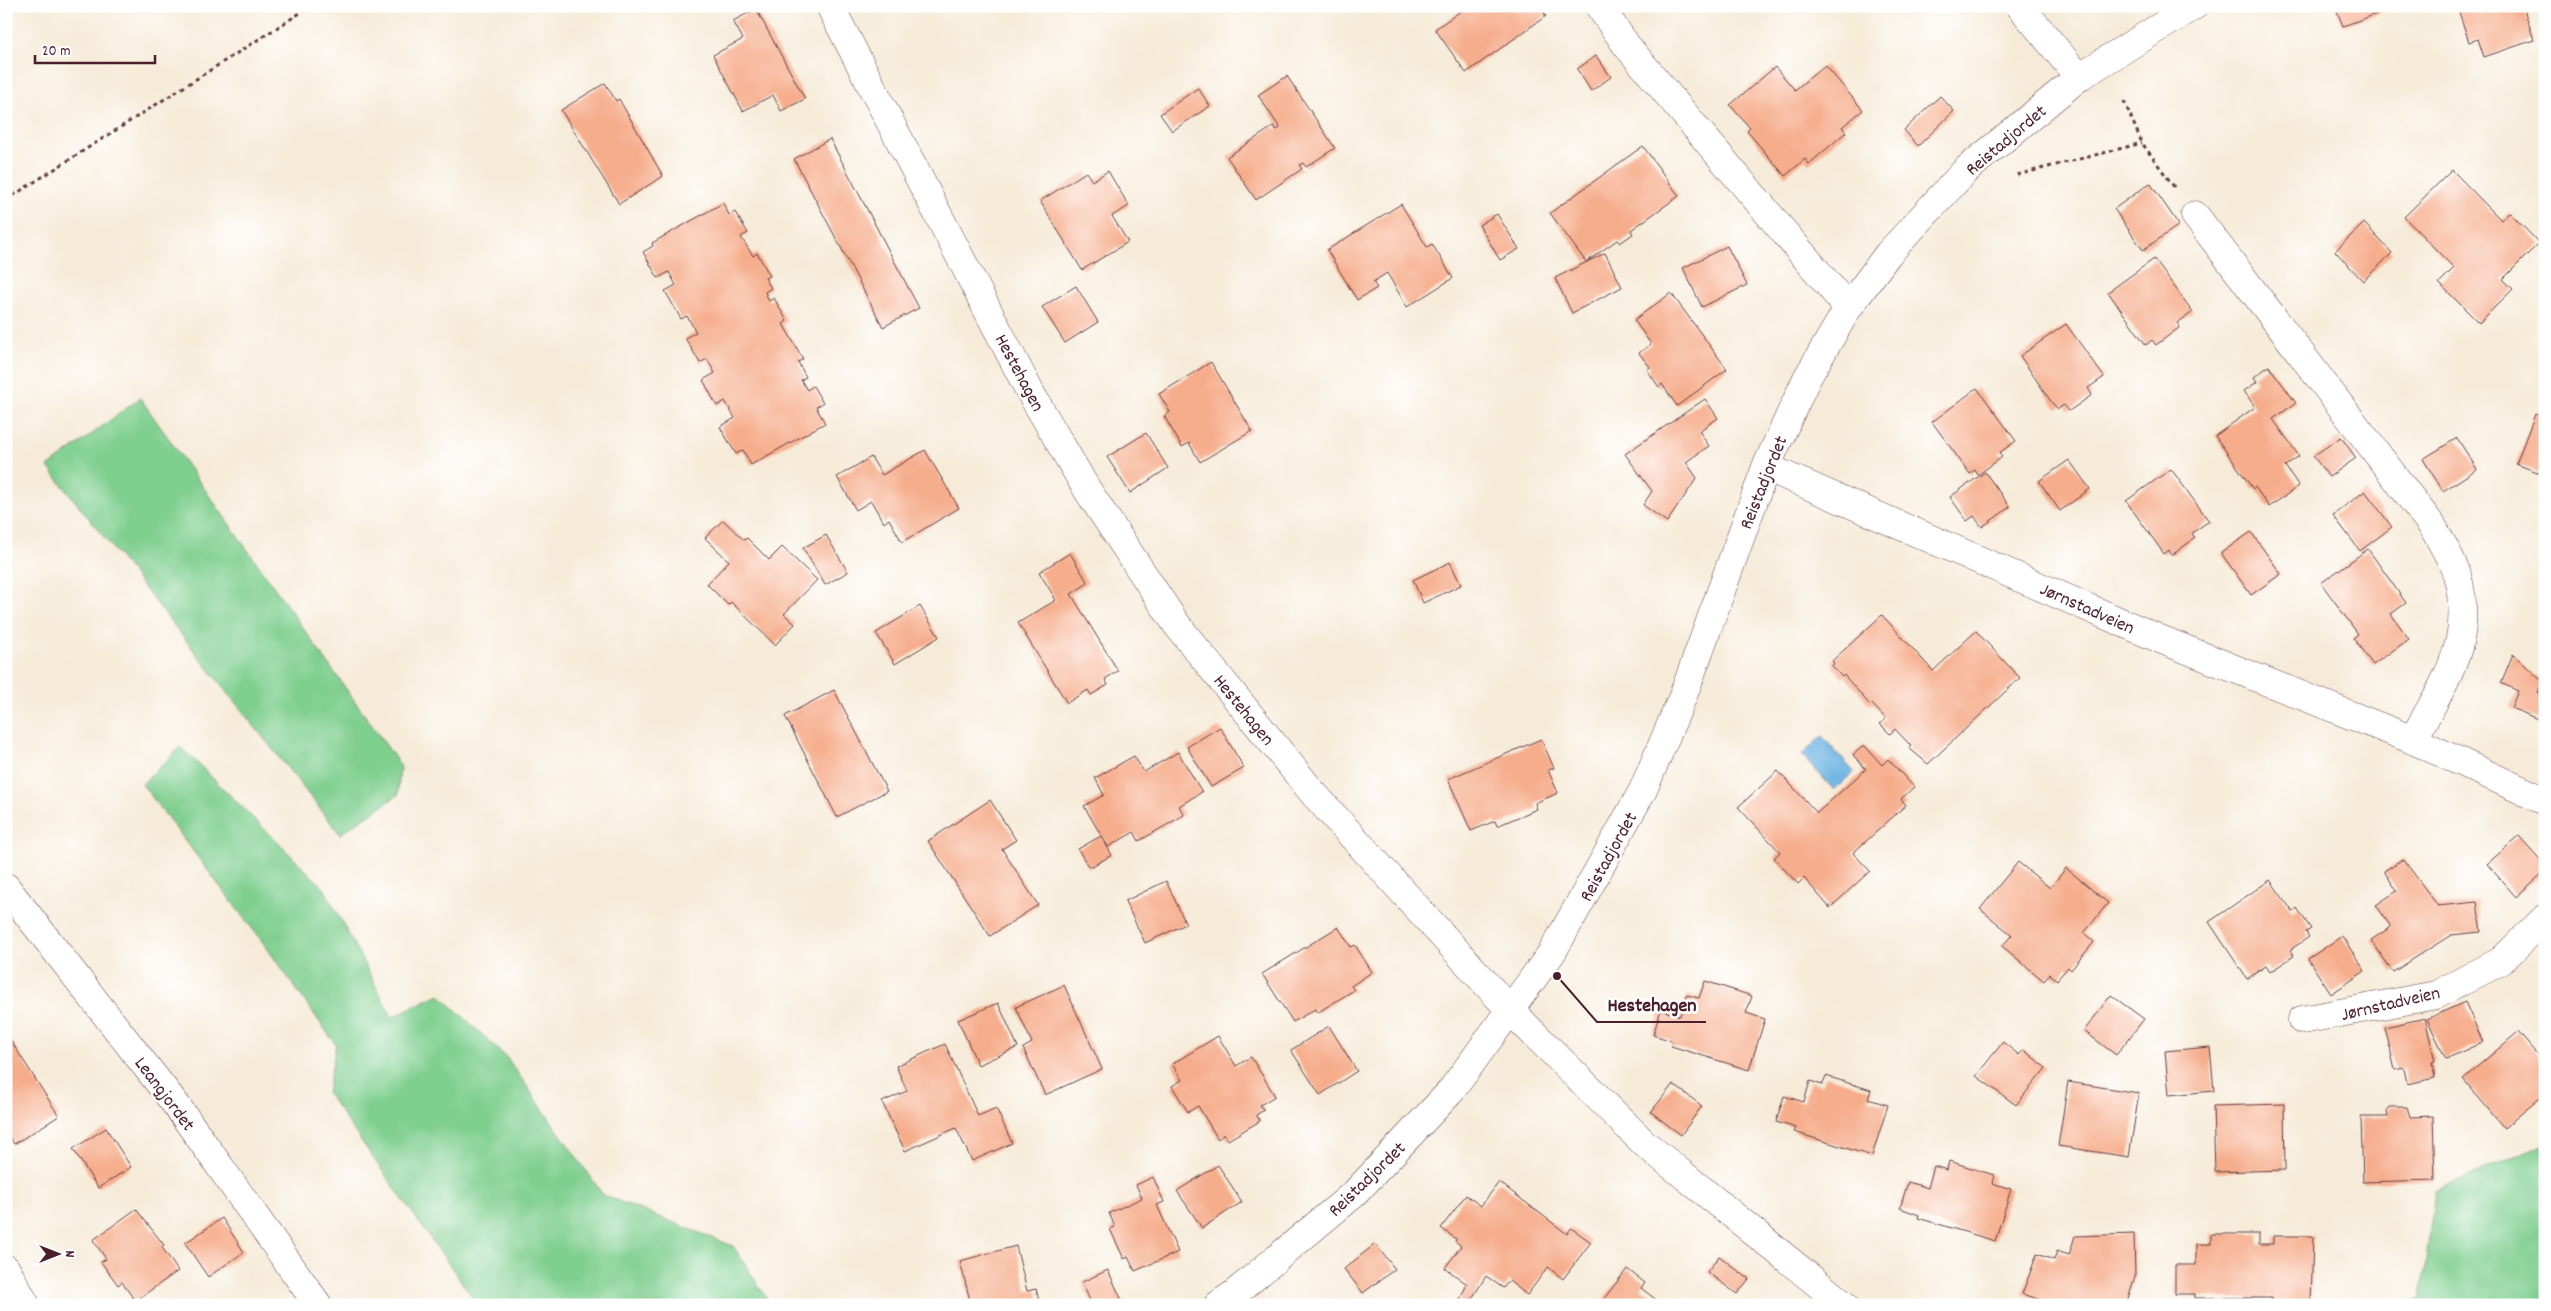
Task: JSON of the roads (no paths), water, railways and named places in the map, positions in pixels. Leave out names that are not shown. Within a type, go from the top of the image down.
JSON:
[{"type":"street","name":"Hestehagen","points":[[830,6],[1030,392],[1088,491],[1177,625],[1313,793],[1510,1010],[1644,1143],[1844,1305]]},
{"type":"street","points":[[1599,6],[1627,46],[1848,308]]},
{"type":"street","points":[[2020,6],[2079,77]]},
{"type":"street","name":"Reistadjordet","points":[[1218,1305],[1234,1294],[1355,1193],[1451,1091],[1553,951],[1643,790],[1684,696],[1766,467],[1807,378],[1848,308],[1888,254],[1966,170],[2079,77],[2194,6]]},
{"type":"street","points":[[2194,215],[2433,527],[2457,575],[2463,623],[2457,658],[2413,740]]},
{"type":"street","name":"Jørnstadveien","points":[[1766,467],[2160,639],[2413,740],[2545,801]]},
{"type":"street","name":"Leangjordet","points":[[6,887],[177,1106],[318,1305]]},
{"type":"street","name":"Jørnstadveien","points":[[2302,1020],[2436,995],[2501,961],[2545,918]]},
{"type":"street","points":[[6,1269],[26,1305]]},
{"type":"water","points":[[1822,736],[1854,772],[1834,790],[1802,755]]},
{"type":"place","name":"Hestehagen","points":[[1557,976]]}]
